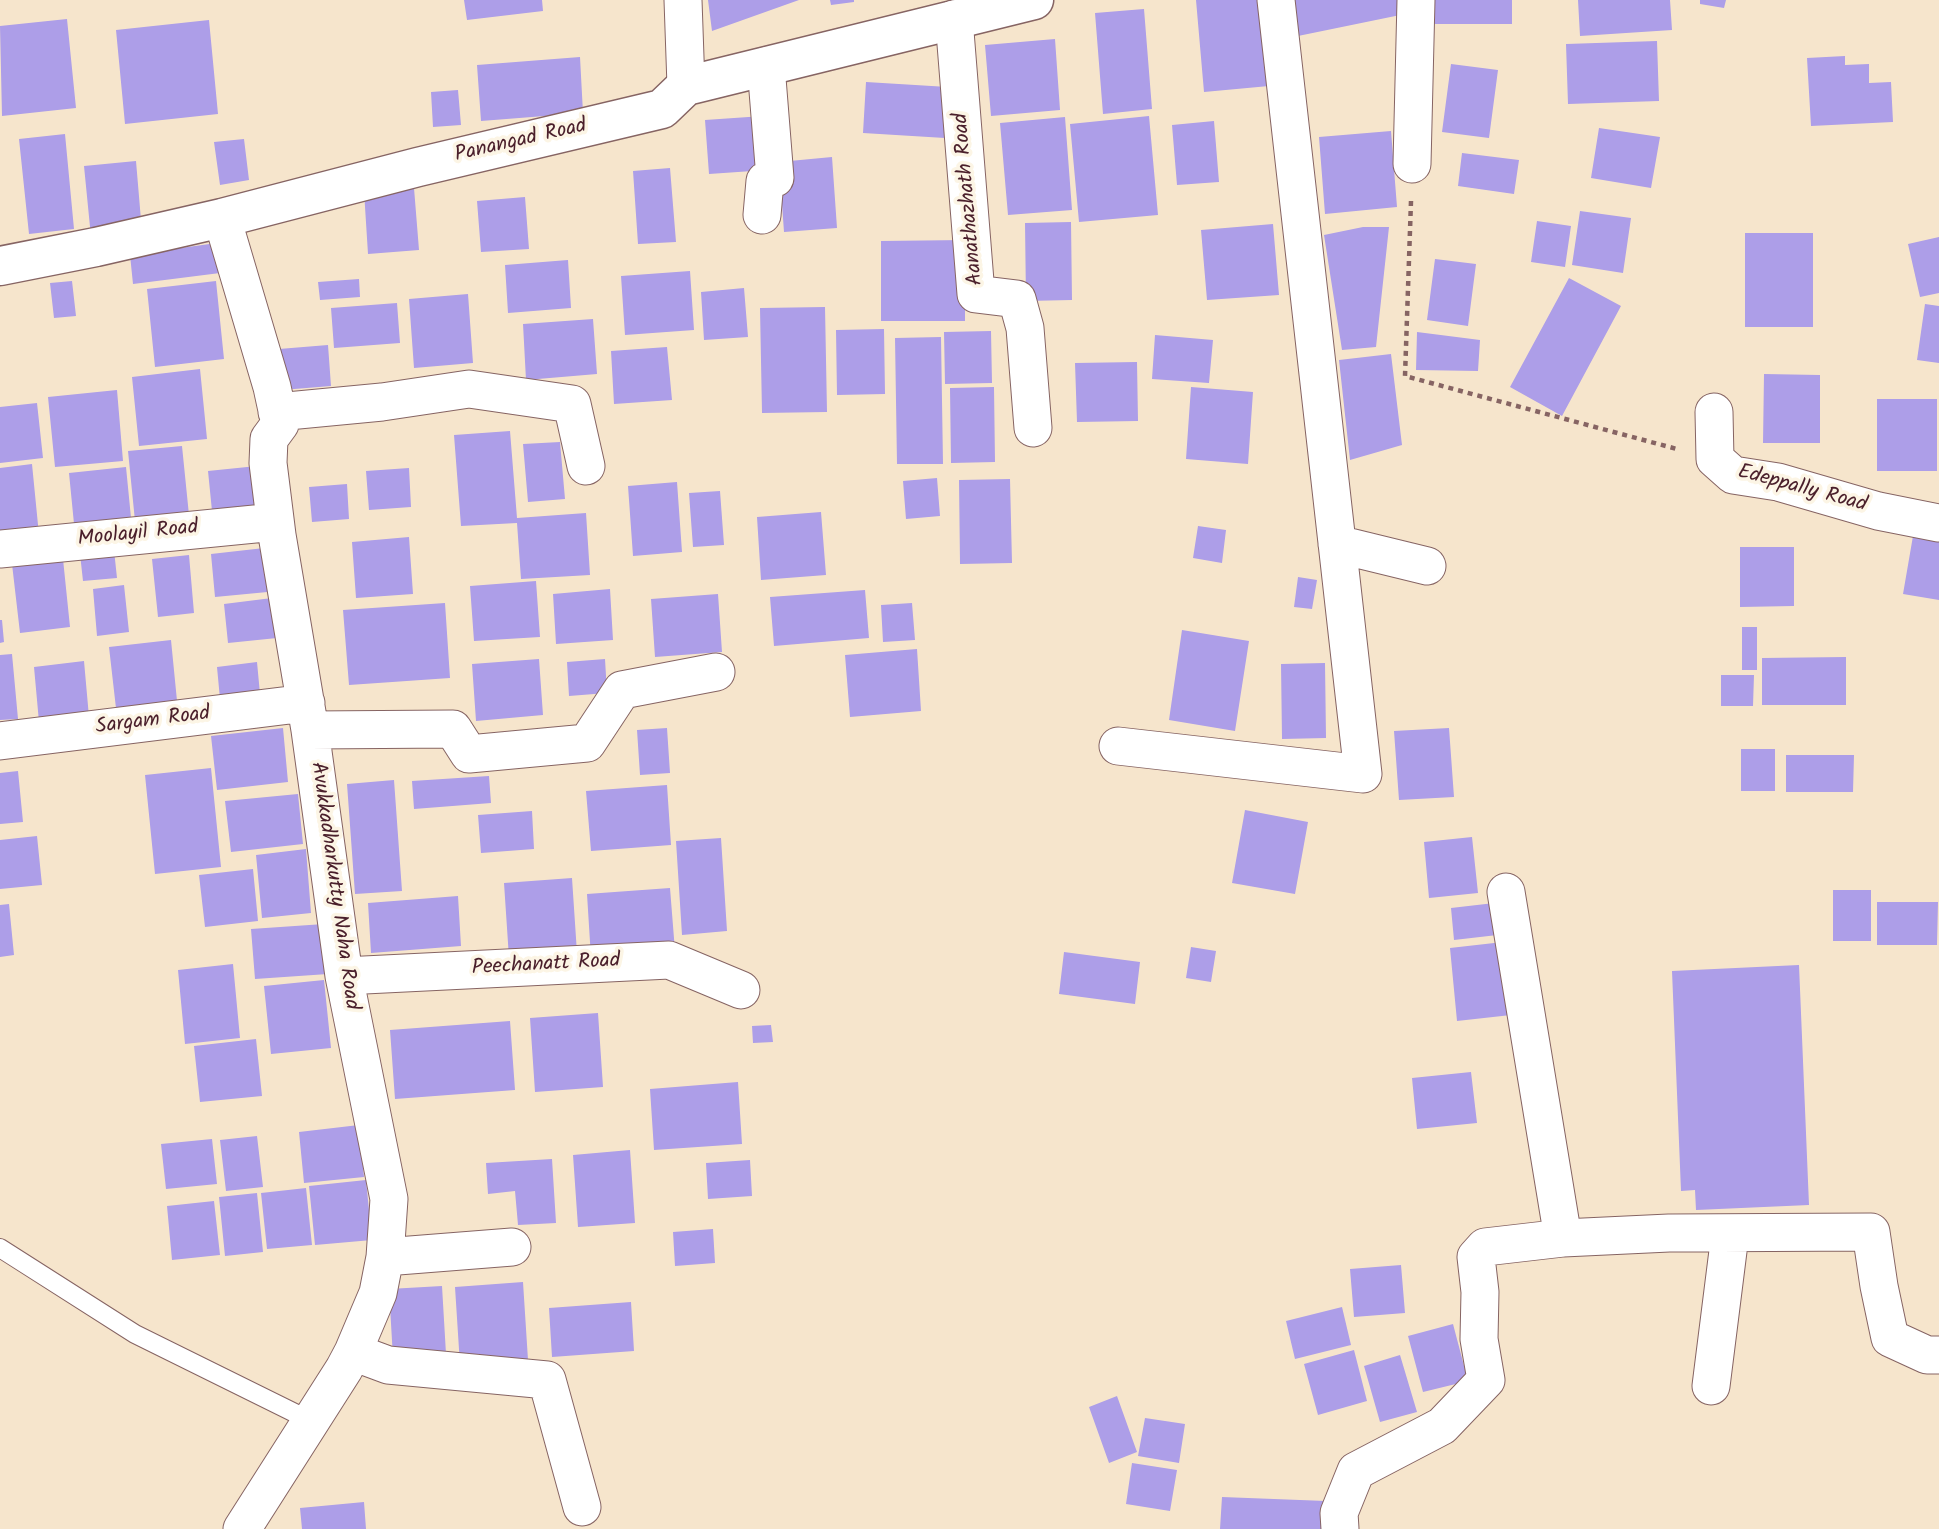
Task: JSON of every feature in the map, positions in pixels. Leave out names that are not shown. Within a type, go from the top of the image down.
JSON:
[{"type":"main road","name":"Panangad Road","points":[[0,266],[222,218],[662,108],[686,86],[1034,0]]},
{"type":"street","points":[[683,0],[686,86]]},
{"type":"street","points":[[1118,746],[1363,774],[1276,0]]},
{"type":"street","points":[[1412,164],[1416,0]]},
{"type":"street","name":"Aanathazhath Road","points":[[954,19],[976,294],[1017,299],[1025,328],[1033,428]]},
{"type":"street","points":[[762,215],[765,181],[775,178],[766,66]]},
{"type":"street","name":"Avukkadharkutty Naha Road","points":[[222,218],[272,387],[280,424],[269,439],[268,463],[275,522],[308,717],[344,976],[389,1199],[385,1257],[378,1293],[353,1352],[243,1529]]},
{"type":"street","points":[[277,412],[382,402],[469,389],[572,404],[586,466]]},
{"type":"street","name":"Edeppally Road","points":[[1714,412],[1715,459],[1733,475],[1778,482],[1878,510],[1939,523]]},
{"type":"street","name":"Moolayil Road","points":[[0,549],[275,522]]},
{"type":"street","points":[[1337,544],[1427,566]]},
{"type":"street","name":"Sargam Road","points":[[0,741],[308,717],[453,729],[469,754],[587,743],[622,690],[716,672]]},
{"type":"street","points":[[1506,892],[1563,1238]]},
{"type":"street","name":"Peechanatt Road","points":[[344,976],[669,960],[741,990]]},
{"type":"street","points":[[1340,1529],[1339,1513],[1356,1471],[1442,1426],[1486,1380],[1479,1339],[1480,1292],[1476,1257],[1485,1247],[1563,1238],[1669,1233],[1871,1233],[1890,1338],[1927,1355],[1939,1355]]},
{"type":"street","points":[[1711,1386],[1730,1235]]},
{"type":"street","points":[[385,1257],[512,1247]]},
{"type":"street","points":[[353,1352],[387,1366],[547,1380],[582,1507]]},
{"type":"lane","points":[[0,1248],[135,1334],[311,1420]]},
{"type":"path","points":[[1412,164],[1405,376],[1715,459]]},
{"type":"building","points":[[464,0],[542,0],[543,11],[467,20]]},
{"type":"building","points":[[708,0],[799,0],[712,31]]},
{"type":"building","points":[[830,0],[854,0],[854,2],[831,5]]},
{"type":"building","points":[[1196,0],[1262,0],[1269,86],[1204,92]]},
{"type":"building","points":[[1295,0],[1409,0],[1410,13],[1298,36]]},
{"type":"building","points":[[1433,0],[1512,0],[1512,24],[1433,24]]},
{"type":"building","points":[[1578,0],[1670,0],[1672,30],[1580,36]]},
{"type":"building","points":[[1700,0],[1726,0],[1724,8],[1700,4]]},
{"type":"building","points":[[1144,9],[1152,109],[1103,114],[1095,13]]},
{"type":"building","points":[[67,19],[76,108],[2,116],[0,26]]},
{"type":"building","points":[[209,20],[218,114],[125,124],[116,30]]},
{"type":"building","points":[[1055,39],[1060,110],[991,116],[985,45]]},
{"type":"building","points":[[1657,41],[1659,101],[1568,104],[1566,44]]},
{"type":"building","points":[[1845,56],[1845,65],[1869,64],[1869,83],[1891,82],[1893,122],[1811,126],[1807,58]]},
{"type":"building","points":[[580,57],[583,113],[481,121],[477,65]]},
{"type":"building","points":[[1451,64],[1498,70],[1489,138],[1442,132]]},
{"type":"building","points":[[866,82],[948,87],[945,138],[863,133]]},
{"type":"building","points":[[458,90],[461,125],[433,127],[431,92]]},
{"type":"building","points":[[763,116],[767,170],[709,174],[705,120]]},
{"type":"building","points":[[1149,116],[1158,215],[1079,222],[1070,124]]},
{"type":"building","points":[[1065,117],[1072,210],[1008,215],[1000,123]]},
{"type":"building","points":[[1214,121],[1219,182],[1177,185],[1172,125]]},
{"type":"building","points":[[1599,128],[1660,137],[1651,188],[1591,178]]},
{"type":"building","points":[[1391,131],[1397,207],[1325,214],[1319,137]]},
{"type":"building","points":[[65,134],[74,229],[29,234],[19,139]]},
{"type":"building","points":[[244,139],[249,180],[220,185],[214,142]]},
{"type":"building","points":[[1462,153],[1519,160],[1514,194],[1458,186]]},
{"type":"building","points":[[832,157],[837,228],[784,232],[779,162]]},
{"type":"building","points":[[136,161],[142,232],[91,237],[84,166]]},
{"type":"building","points":[[670,168],[676,242],[638,244],[633,171]]},
{"type":"building","points":[[414,188],[419,250],[368,254],[364,191]]},
{"type":"building","points":[[525,197],[529,249],[481,252],[477,201]]},
{"type":"building","points":[[1580,211],[1631,218],[1623,273],[1572,265]]},
{"type":"building","points":[[1537,221],[1571,226],[1565,267],[1531,262]]},
{"type":"building","points":[[1071,222],[1072,300],[1026,301],[1025,223]]},
{"type":"building","points":[[1273,224],[1279,295],[1207,300],[1201,230]]},
{"type":"building","points":[[1363,227],[1389,227],[1376,347],[1342,350],[1324,235]]},
{"type":"building","points":[[1745,233],[1813,233],[1813,327],[1745,327]]},
{"type":"building","points":[[1939,237],[1939,293],[1920,297],[1908,244]]},
{"type":"building","points":[[965,240],[965,321],[881,321],[881,241]]},
{"type":"building","points":[[224,242],[228,272],[133,284],[130,255]]},
{"type":"building","points":[[1435,259],[1476,264],[1468,326],[1427,320]]},
{"type":"building","points":[[568,260],[571,308],[508,313],[505,265]]},
{"type":"building","points":[[690,271],[694,330],[625,335],[621,276]]},
{"type":"building","points":[[1569,278],[1621,306],[1562,416],[1510,387]]},
{"type":"building","points":[[359,279],[360,297],[320,300],[318,282]]},
{"type":"building","points":[[72,281],[76,316],[54,318],[50,283]]},
{"type":"building","points":[[216,281],[224,359],[155,367],[147,289]]},
{"type":"building","points":[[744,288],[748,337],[704,340],[701,292]]},
{"type":"building","points":[[468,294],[473,363],[414,368],[409,299]]},
{"type":"building","points":[[397,303],[400,343],[334,348],[331,308]]},
{"type":"building","points":[[1925,304],[1939,306],[1939,363],[1917,360]]},
{"type":"building","points":[[825,307],[827,412],[762,413],[760,308]]},
{"type":"building","points":[[593,319],[597,374],[526,380],[523,324]]},
{"type":"building","points":[[884,329],[885,394],[837,395],[836,330]]},
{"type":"building","points":[[991,331],[992,383],[945,384],[944,332]]},
{"type":"building","points":[[1417,332],[1480,340],[1478,371],[1416,370]]},
{"type":"building","points":[[1155,335],[1213,340],[1209,383],[1152,379]]},
{"type":"building","points":[[941,337],[943,464],[897,464],[895,338]]},
{"type":"building","points":[[328,345],[331,386],[282,390],[279,349]]},
{"type":"building","points":[[667,347],[672,400],[614,404],[611,351]]},
{"type":"building","points":[[1391,354],[1402,445],[1350,460],[1339,360]]},
{"type":"building","points":[[1137,362],[1138,421],[1077,422],[1075,363]]},
{"type":"building","points":[[200,369],[207,439],[139,446],[132,377]]},
{"type":"building","points":[[1764,374],[1820,375],[1820,443],[1763,443]]},
{"type":"building","points":[[994,387],[995,462],[951,463],[950,388]]},
{"type":"building","points":[[1191,387],[1253,392],[1248,464],[1186,459]]},
{"type":"building","points":[[117,390],[123,461],[55,467],[48,397]]},
{"type":"building","points":[[1877,399],[1937,399],[1937,471],[1877,471]]},
{"type":"building","points":[[37,403],[43,458],[0,463],[0,407]]},
{"type":"building","points":[[510,431],[517,518],[586,513],[590,575],[521,579],[517,523],[461,526],[454,435]]},
{"type":"building","points":[[560,442],[565,499],[528,502],[523,444]]},
{"type":"building","points":[[182,446],[190,525],[136,531],[128,451]]},
{"type":"building","points":[[32,464],[39,535],[0,539],[0,468]]},
{"type":"building","points":[[257,466],[262,515],[213,521],[208,471]]},
{"type":"building","points":[[126,467],[132,528],[75,534],[69,473]]},
{"type":"building","points":[[409,468],[411,507],[369,510],[366,471]]},
{"type":"building","points":[[937,478],[940,516],[906,519],[903,481]]},
{"type":"building","points":[[1010,479],[1012,563],[960,564],[959,480]]},
{"type":"building","points":[[677,482],[682,552],[633,556],[628,486]]},
{"type":"building","points":[[347,484],[349,519],[312,522],[309,487]]},
{"type":"building","points":[[720,491],[724,545],[693,547],[689,493]]},
{"type":"building","points":[[821,512],[826,575],[761,580],[757,517]]},
{"type":"building","points":[[1198,526],[1226,530],[1222,563],[1193,558]]},
{"type":"building","points":[[1913,536],[1939,540],[1939,600],[1903,594]]},
{"type":"building","points":[[409,537],[413,594],[356,598],[352,542]]},
{"type":"building","points":[[273,547],[278,591],[215,597],[211,554]]},
{"type":"building","points":[[1740,547],[1794,547],[1794,606],[1740,607]]},
{"type":"building","points":[[114,550],[117,578],[83,581],[80,554]]},
{"type":"building","points":[[189,555],[194,613],[158,617],[152,559]]},
{"type":"building","points":[[63,559],[70,627],[20,633],[12,564]]},
{"type":"building","points":[[1298,577],[1317,580],[1312,609],[1294,607]]},
{"type":"building","points":[[536,581],[540,637],[474,641],[470,586]]},
{"type":"building","points":[[124,585],[129,632],[97,636],[93,589]]},
{"type":"building","points":[[610,589],[613,640],[556,644],[553,594]]},
{"type":"building","points":[[865,590],[869,638],[774,646],[770,597]]},
{"type":"building","points":[[718,594],[722,652],[655,657],[651,599]]},
{"type":"building","points":[[272,598],[277,638],[228,643],[224,604]]},
{"type":"building","points":[[445,603],[450,678],[349,685],[343,610]]},
{"type":"building","points":[[912,603],[915,640],[883,642],[881,605]]},
{"type":"building","points":[[0,620],[4,642],[0,643]]},
{"type":"building","points":[[1742,627],[1757,627],[1757,670],[1742,670]]},
{"type":"building","points":[[1182,630],[1249,641],[1235,731],[1169,720]]},
{"type":"building","points":[[171,640],[178,711],[117,717],[109,647]]},
{"type":"building","points":[[917,649],[921,711],[850,717],[845,655]]},
{"type":"building","points":[[12,654],[18,719],[0,720],[0,655]]},
{"type":"building","points":[[1846,657],[1846,705],[1762,705],[1762,658]]},
{"type":"building","points":[[539,659],[543,715],[476,721],[472,664]]},
{"type":"building","points":[[605,659],[607,693],[569,696],[567,662]]},
{"type":"building","points":[[84,661],[89,717],[39,722],[34,667]]},
{"type":"building","points":[[257,662],[260,694],[220,699],[217,667]]},
{"type":"building","points":[[1325,663],[1326,738],[1282,739],[1281,664]]},
{"type":"building","points":[[1721,675],[1754,675],[1753,706],[1721,706]]},
{"type":"building","points":[[283,728],[288,782],[217,790],[211,736]]},
{"type":"building","points":[[667,728],[670,773],[640,775],[637,730]]},
{"type":"building","points":[[1449,728],[1454,797],[1399,800],[1394,731]]},
{"type":"building","points":[[1741,749],[1775,749],[1775,791],[1741,791]]},
{"type":"building","points":[[1786,755],[1854,755],[1853,792],[1786,792]]},
{"type":"building","points":[[211,768],[221,867],[155,874],[145,775]]},
{"type":"building","points":[[18,771],[23,822],[0,824],[0,773]]},
{"type":"building","points":[[489,776],[491,803],[414,809],[412,781]]},
{"type":"building","points":[[394,780],[402,891],[355,894],[347,784]]},
{"type":"building","points":[[667,785],[671,845],[591,851],[586,791]]},
{"type":"building","points":[[298,794],[303,844],[231,852],[225,801]]},
{"type":"building","points":[[1245,810],[1308,822],[1295,894],[1232,883]]},
{"type":"building","points":[[532,811],[534,849],[481,853],[478,815]]},
{"type":"building","points":[[37,836],[42,885],[0,889],[0,840]]},
{"type":"building","points":[[1472,837],[1478,893],[1429,898],[1424,842]]},
{"type":"building","points":[[721,838],[727,931],[682,935],[676,841]]},
{"type":"building","points":[[306,849],[311,913],[262,918],[256,855]]},
{"type":"building","points":[[253,869],[258,921],[205,927],[199,875]]},
{"type":"building","points":[[572,878],[577,953],[509,958],[504,883]]},
{"type":"building","points":[[670,888],[675,951],[591,958],[587,894]]},
{"type":"building","points":[[1833,890],[1871,890],[1871,941],[1833,941]]},
{"type":"building","points":[[458,896],[461,946],[371,953],[368,903]]},
{"type":"building","points":[[1503,902],[1506,934],[1454,940],[1451,908]]},
{"type":"building","points":[[1877,902],[1938,902],[1937,945],[1877,945]]},
{"type":"building","points":[[9,904],[14,955],[0,957],[0,905]]},
{"type":"building","points":[[324,924],[328,974],[255,979],[251,929]]},
{"type":"building","points":[[1503,942],[1511,1015],[1457,1021],[1450,948]]},
{"type":"building","points":[[1191,947],[1216,951],[1211,982],[1186,978]]},
{"type":"building","points":[[1064,952],[1140,962],[1135,1004],[1059,994]]},
{"type":"building","points":[[233,964],[240,1038],[185,1044],[178,970]]},
{"type":"building","points":[[1799,965],[1809,1205],[1696,1210],[1695,1190],[1681,1191],[1672,971]]},
{"type":"building","points":[[324,980],[331,1048],[271,1054],[264,986]]},
{"type":"building","points":[[598,1013],[603,1087],[535,1092],[530,1018]]},
{"type":"building","points":[[510,1021],[515,1090],[395,1099],[390,1030]]},
{"type":"building","points":[[771,1025],[773,1042],[753,1043],[752,1026]]},
{"type":"building","points":[[256,1039],[262,1096],[200,1102],[194,1046]]},
{"type":"building","points":[[1471,1072],[1477,1123],[1417,1129],[1412,1078]]},
{"type":"building","points":[[738,1082],[742,1144],[654,1150],[650,1089]]},
{"type":"building","points":[[359,1125],[364,1177],[304,1183],[299,1132]]},
{"type":"building","points":[[257,1136],[263,1187],[226,1191],[220,1140]]},
{"type":"building","points":[[212,1139],[217,1184],[166,1189],[161,1144]]},
{"type":"building","points":[[630,1150],[635,1223],[578,1227],[573,1155]]},
{"type":"building","points":[[552,1159],[556,1223],[518,1225],[515,1191],[488,1194],[486,1163]]},
{"type":"building","points":[[750,1160],[752,1196],[708,1199],[706,1163]]},
{"type":"building","points":[[366,1180],[372,1240],[315,1245],[309,1186]]},
{"type":"building","points":[[306,1188],[312,1245],[267,1249],[261,1193]]},
{"type":"building","points":[[257,1193],[263,1252],[225,1256],[219,1197]]},
{"type":"building","points":[[214,1201],[220,1255],[172,1260],[167,1206]]},
{"type":"building","points":[[713,1229],[715,1263],[675,1266],[673,1232]]},
{"type":"building","points":[[1401,1265],[1405,1313],[1354,1317],[1350,1269]]},
{"type":"building","points":[[523,1282],[528,1360],[460,1365],[455,1287]]},
{"type":"building","points":[[442,1286],[446,1354],[393,1358],[389,1289]]},
{"type":"building","points":[[631,1302],[634,1351],[552,1357],[549,1308]]},
{"type":"building","points":[[1342,1307],[1351,1345],[1295,1359],[1286,1321]]},
{"type":"building","points":[[1453,1324],[1468,1381],[1423,1392],[1408,1336]]},
{"type":"building","points":[[1354,1350],[1367,1401],[1318,1415],[1304,1364]]},
{"type":"building","points":[[1400,1355],[1417,1412],[1380,1422],[1364,1366]]},
{"type":"building","points":[[1117,1396],[1137,1452],[1109,1463],[1089,1407]]},
{"type":"building","points":[[1145,1418],[1185,1424],[1179,1463],[1138,1456]]},
{"type":"building","points":[[1132,1463],[1177,1470],[1170,1511],[1126,1504]]},
{"type":"building","points":[[1222,1497],[1326,1501],[1324,1529],[1220,1529]]},
{"type":"building","points":[[364,1502],[366,1529],[302,1529],[300,1508]]}]
